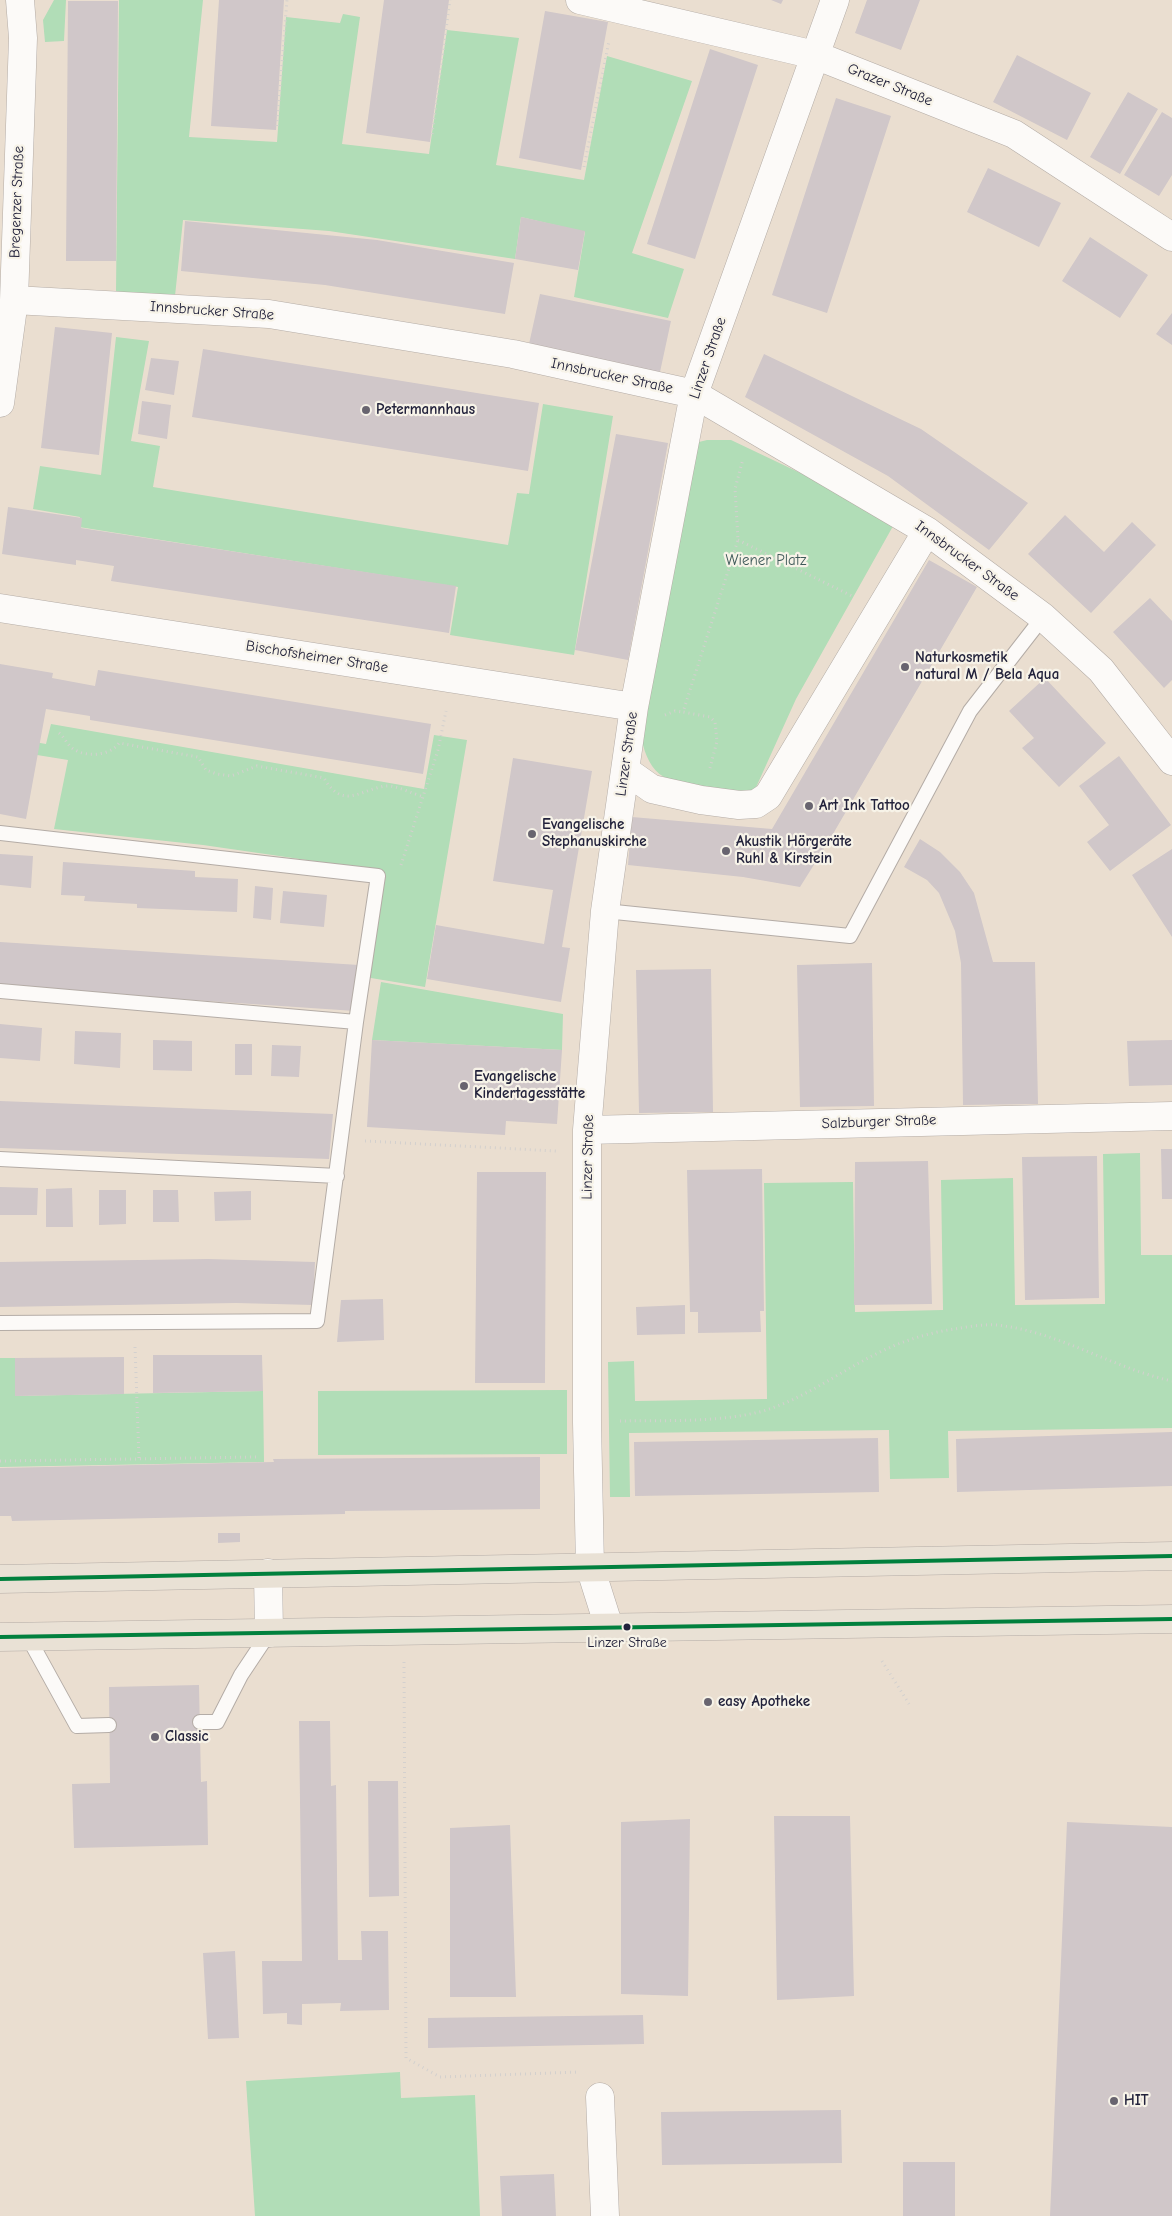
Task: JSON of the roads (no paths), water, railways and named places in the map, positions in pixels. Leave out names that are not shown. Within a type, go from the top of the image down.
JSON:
[{"type":"main road","points":[[0,1578],[1172,1556]]},
{"type":"main road","points":[[0,1638],[1172,1619]]},
{"type":"street","name":"Bregenzer Straße","points":[[0,403],[14,300],[23,38],[20,0]]},
{"type":"street","name":"Grazer Straße","points":[[580,0],[815,55],[1014,134],[1172,237]]},
{"type":"street","name":"Linzer Straße","points":[[609,1628],[590,1567],[587,1422],[587,1141],[605,911],[634,707],[694,394],[835,0]]},
{"type":"street","name":"Innsbrucker Straße","points":[[14,300],[269,314],[513,354],[694,394],[927,531],[1043,617],[1101,670],[1172,762]]},
{"type":"street","points":[[625,770],[652,789],[701,800],[739,805],[756,804],[768,796],[927,531]]},
{"type":"street","name":"Bischofsheimer Straße","points":[[0,608],[634,707]]},
{"type":"street","name":"Salzburger Straße","points":[[587,1141],[1172,1116]]},
{"type":"street","points":[[268,1573],[268,1633]]},
{"type":"street","points":[[600,2097],[605,2216]]},
{"type":"lane","points":[[605,911],[850,936],[970,711],[1043,617]]},
{"type":"lane","points":[[0,833],[378,876],[356,1022],[317,1321],[134,1324],[0,1323]]},
{"type":"lane","points":[[0,991],[356,1022]]},
{"type":"lane","points":[[0,1159],[336,1176]]},
{"type":"lane","points":[[200,1722],[216,1722],[241,1675],[268,1633]]},
{"type":"lane","points":[[28,1637],[77,1726],[109,1725]]},
{"type":"place","name":"Petermannhaus","points":[[366,410]]},
{"type":"place","name":"Naturkosmetik natural M / Bela Aqua","points":[[905,667]]},
{"type":"place","name":"Art Ink Tattoo","points":[[809,806]]},
{"type":"place","name":"Evangelische Stephanuskirche","points":[[532,834]]},
{"type":"place","name":"Akustik Hörgeräte Ruhl & Kirstein","points":[[726,851]]},
{"type":"place","name":"Evangelische Kindertagesstätte","points":[[464,1086]]},
{"type":"place","name":"Linzer Straße","points":[[627,1627]]},
{"type":"place","name":"easy Apotheke","points":[[708,1702]]},
{"type":"place","name":"Classic","points":[[155,1737]]},
{"type":"place","name":"HIT","points":[[1114,2101]]},
{"type":"park label","name":"Wiener Platz","points":[[766,561]]}]
